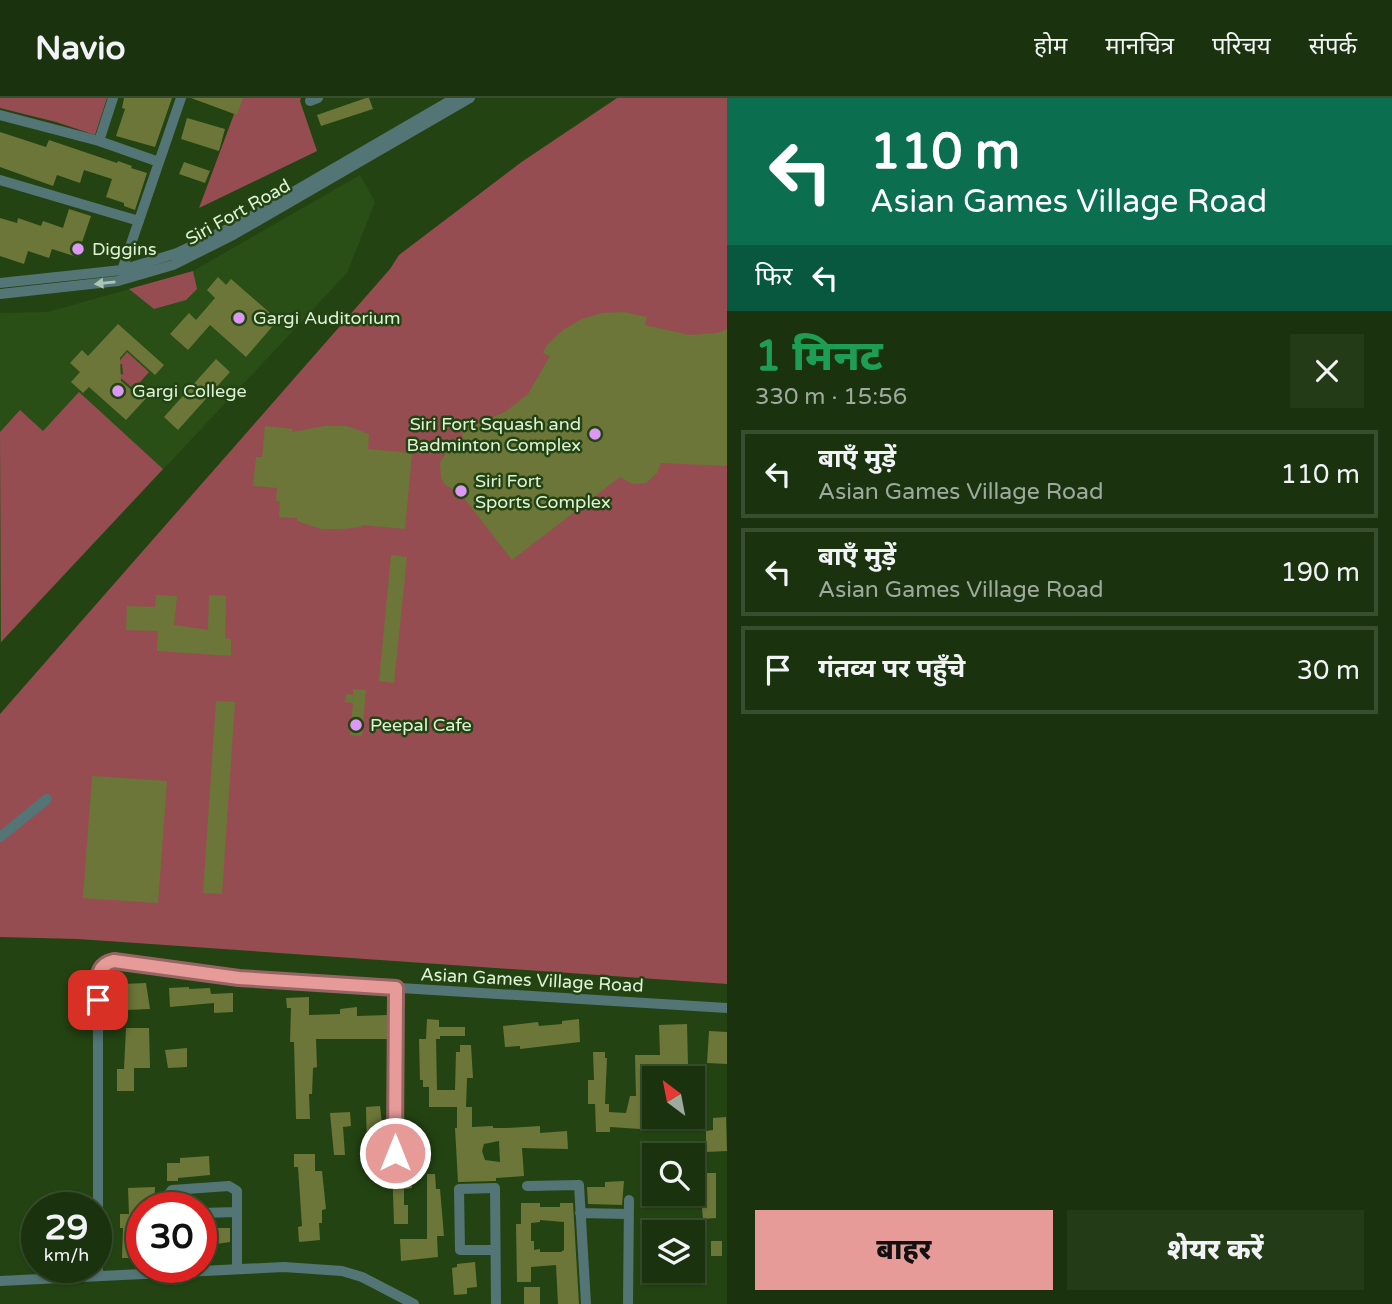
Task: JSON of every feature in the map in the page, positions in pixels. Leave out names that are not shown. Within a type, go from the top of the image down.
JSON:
[{"type":"street","points":[[99,141],[113,98]]},
{"type":"street","points":[[122,270],[181,98]]},
{"type":"street","name":"Siri Fort Road","points":[[0,283],[122,270],[177,253],[237,224],[455,98]]},
{"type":"street","name":"Siri Fort Road","points":[[0,294],[118,281],[173,265],[233,235],[470,98]]},
{"type":"street","points":[[0,115],[99,141],[159,162]]},
{"type":"street","points":[[0,180],[139,221]]},
{"type":"street","points":[[0,837],[47,799]]},
{"type":"street","name":"Asian Games Village Road","points":[[99,1192],[98,972],[102,966],[114,961],[239,978],[727,1007]]},
{"type":"street","points":[[395,1153],[396,988]]},
{"type":"street","points":[[527,1186],[579,1185],[586,1304]]},
{"type":"street","points":[[170,1192],[229,1186],[237,1191],[237,1269]]},
{"type":"street","points":[[495,1250],[460,1250],[459,1189],[495,1188],[496,1304]]},
{"type":"street","points":[[628,1304],[629,1200]]},
{"type":"street","points":[[217,1213],[237,1212]]},
{"type":"street","points":[[580,1213],[628,1214]]},
{"type":"street","points":[[112,1274],[284,1267],[342,1271],[362,1277],[414,1304]]},
{"type":"street","points":[[0,1281],[21,1280]]},
{"type":"shaded area","points":[[0,98],[107,98],[95,135],[0,108]]},
{"type":"shaded area","points":[[240,98],[301,98],[317,151],[199,208]]},
{"type":"shaded area","name":"Siri Fort Sports Complex","points":[[617,98],[727,98],[727,984],[78,939],[0,937],[0,714],[390,269],[399,255],[523,161]]},
{"type":"shaded area","name":"Gargi College","points":[[360,175],[375,202],[347,273],[0,644],[0,313],[48,312],[193,271]]},
{"type":"shaded area","points":[[193,271],[197,289],[186,300],[154,309],[129,289]]},
{"type":"shaded area","points":[[127,352],[149,372],[134,389],[117,375],[123,374],[122,364],[116,365]]},
{"type":"shaded area","points":[[79,392],[163,469],[1,642],[0,432],[20,410],[43,431]]},
{"type":"building","points":[[124,98],[172,98],[155,147],[116,136],[125,109],[122,108]]},
{"type":"building","points":[[191,98],[243,98],[237,115]]},
{"type":"building","points":[[369,98],[373,109],[321,126],[317,115]]},
{"type":"building","points":[[187,118],[225,129],[219,151],[181,139]]},
{"type":"building","points":[[0,132],[46,147],[49,140],[117,163],[118,161],[147,173],[135,210],[106,197],[112,179],[84,170],[80,183],[57,175],[53,186],[0,167]]},
{"type":"building","points":[[184,162],[210,171],[205,183],[179,174]]},
{"type":"building","points":[[69,209],[91,216],[77,257],[52,249],[49,258],[28,251],[24,264],[0,256],[0,218],[17,223],[18,218],[41,226],[43,221],[63,228]]},
{"type":"building","name":"Gargi Auditorium","points":[[218,277],[226,285],[231,279],[278,320],[246,357],[210,325],[188,350],[170,334],[189,313],[196,320],[215,298],[207,290]]},
{"type":"building","name":"Siri Fort Squash and Badminton Complex","points":[[624,312],[647,317],[645,325],[689,335],[717,333],[727,329],[727,466],[661,463],[657,473],[646,483],[632,484],[620,477],[512,560],[461,494],[445,485],[441,478],[440,462],[450,448],[463,444],[462,424],[479,423],[505,412],[528,394],[550,356],[543,353],[547,345],[563,330],[582,319],[602,313]]},
{"type":"building","points":[[118,324],[164,365],[155,375],[127,350],[120,358],[121,381],[134,392],[140,385],[150,394],[126,420],[89,387],[83,393],[71,382],[80,372],[70,363],[82,350],[88,356]]},
{"type":"building","points":[[216,359],[230,372],[178,430],[164,417]]},
{"type":"building","points":[[265,426],[293,429],[292,432],[325,426],[347,426],[369,434],[368,449],[412,453],[405,529],[361,525],[321,529],[297,521],[297,518],[279,517],[277,488],[253,486],[256,457],[262,457]]},
{"type":"building","points":[[391,555],[407,557],[394,683],[379,681]]},
{"type":"building","points":[[156,595],[177,596],[174,625],[208,630],[209,595],[226,596],[225,638],[231,639],[231,656],[157,651],[158,631],[126,630],[127,606],[155,607]]},
{"type":"building","points":[[353,689],[366,690],[362,736],[350,735],[353,703],[345,702],[346,694],[353,695]]},
{"type":"building","points":[[216,701],[235,702],[222,894],[203,893]]},
{"type":"building","points":[[92,776],[167,781],[158,903],[83,898]]},
{"type":"building","points":[[146,983],[150,1009],[126,1010],[123,984]]},
{"type":"building","points":[[169,988],[210,988],[211,994],[233,993],[233,1012],[214,1013],[214,1003],[170,1007]]},
{"type":"building","points":[[309,997],[309,1015],[340,1014],[340,1009],[357,1007],[357,1016],[388,1015],[388,1039],[316,1039],[317,1067],[313,1068],[312,1094],[309,1094],[310,1119],[296,1119],[294,1042],[290,1042],[291,1008],[287,1008],[286,998]]},
{"type":"building","points":[[427,1019],[439,1020],[439,1027],[465,1027],[465,1036],[440,1036],[440,1039],[436,1039],[437,1090],[455,1090],[456,1052],[460,1052],[460,1045],[471,1045],[473,1078],[467,1078],[466,1107],[472,1107],[472,1127],[540,1126],[540,1133],[567,1131],[568,1149],[522,1148],[524,1176],[496,1178],[496,1181],[458,1182],[455,1128],[457,1107],[429,1107],[429,1087],[423,1087],[423,1080],[420,1080],[419,1039],[426,1039]],"holes":[[[499,1141],[500,1162],[485,1160],[482,1151],[484,1144]]]},
{"type":"building","points":[[579,1019],[580,1042],[520,1049],[520,1046],[505,1047],[503,1026],[538,1022],[539,1026],[562,1024],[562,1021]]},
{"type":"building","points":[[687,1024],[688,1065],[642,1066],[640,1129],[610,1127],[610,1132],[596,1132],[595,1104],[588,1104],[588,1080],[594,1080],[593,1052],[605,1052],[607,1058],[605,1104],[609,1104],[609,1112],[626,1113],[630,1096],[636,1096],[635,1055],[660,1055],[659,1025]]},
{"type":"building","points":[[126,1028],[149,1028],[150,1068],[134,1068],[134,1091],[117,1091],[117,1069],[124,1069]]},
{"type":"building","points":[[709,1031],[727,1032],[727,1064],[707,1063]]},
{"type":"building","points":[[187,1048],[187,1067],[168,1068],[165,1050]]},
{"type":"building","points":[[380,1106],[383,1133],[388,1133],[388,1154],[379,1155],[367,1153],[366,1107]]},
{"type":"building","points":[[350,1112],[351,1126],[343,1127],[345,1155],[334,1155],[330,1113]]},
{"type":"building","points":[[726,1117],[727,1151],[706,1152],[706,1131],[713,1130],[713,1118]]},
{"type":"building","points":[[294,1154],[315,1154],[315,1171],[322,1171],[326,1209],[322,1210],[322,1223],[319,1223],[320,1240],[299,1242],[298,1227],[302,1226],[298,1167],[294,1167]]},
{"type":"building","points":[[209,1156],[210,1175],[167,1181],[167,1163],[180,1163],[180,1158]]},
{"type":"building","points":[[392,1164],[410,1164],[412,1188],[404,1189],[404,1205],[408,1205],[408,1224],[394,1224]]},
{"type":"building","points":[[705,1173],[716,1173],[716,1218],[703,1219],[702,1208],[706,1207]]},
{"type":"building","points":[[427,1174],[435,1174],[436,1189],[440,1189],[444,1236],[437,1236],[438,1257],[401,1261],[400,1239],[427,1239]]},
{"type":"building","points":[[624,1181],[622,1205],[588,1204],[587,1187],[605,1187],[605,1182]]},
{"type":"building","points":[[155,1187],[155,1192],[128,1192],[128,1188]]},
{"type":"building","points":[[521,1203],[560,1207],[560,1203],[573,1203],[579,1304],[558,1304],[556,1265],[531,1267],[531,1282],[517,1282],[516,1224],[521,1224]],"holes":[[[540,1220],[564,1222],[564,1250],[534,1250],[531,1223]]]},
{"type":"building","points":[[120,1214],[126,1214],[126,1258],[122,1258],[123,1228],[120,1228]]},
{"type":"building","points":[[217,1228],[230,1228],[230,1242],[217,1244]]},
{"type":"building","points":[[711,1241],[722,1241],[722,1256],[711,1256]]},
{"type":"building","points":[[475,1262],[477,1287],[467,1288],[467,1294],[454,1295],[452,1268],[457,1267],[457,1264]]},
{"type":"building","points":[[524,1287],[540,1287],[540,1304],[524,1304]]},
{"type":"place","name":"Diggins","points":[[78,249]]},
{"type":"place","name":"Gargi Auditorium","points":[[239,318]]},
{"type":"place","name":"Gargi College","points":[[118,391]]},
{"type":"place","name":"Siri Fort Squash and Badminton Complex","points":[[595,434]]},
{"type":"place","name":"Siri Fort Sports Complex","points":[[461,491]]},
{"type":"place","name":"Peepal Cafe","points":[[356,725]]},
{"type":"route","points":[[98,1000],[98,972],[107,962],[114,961],[239,978],[396,988],[395,1153]]}]
